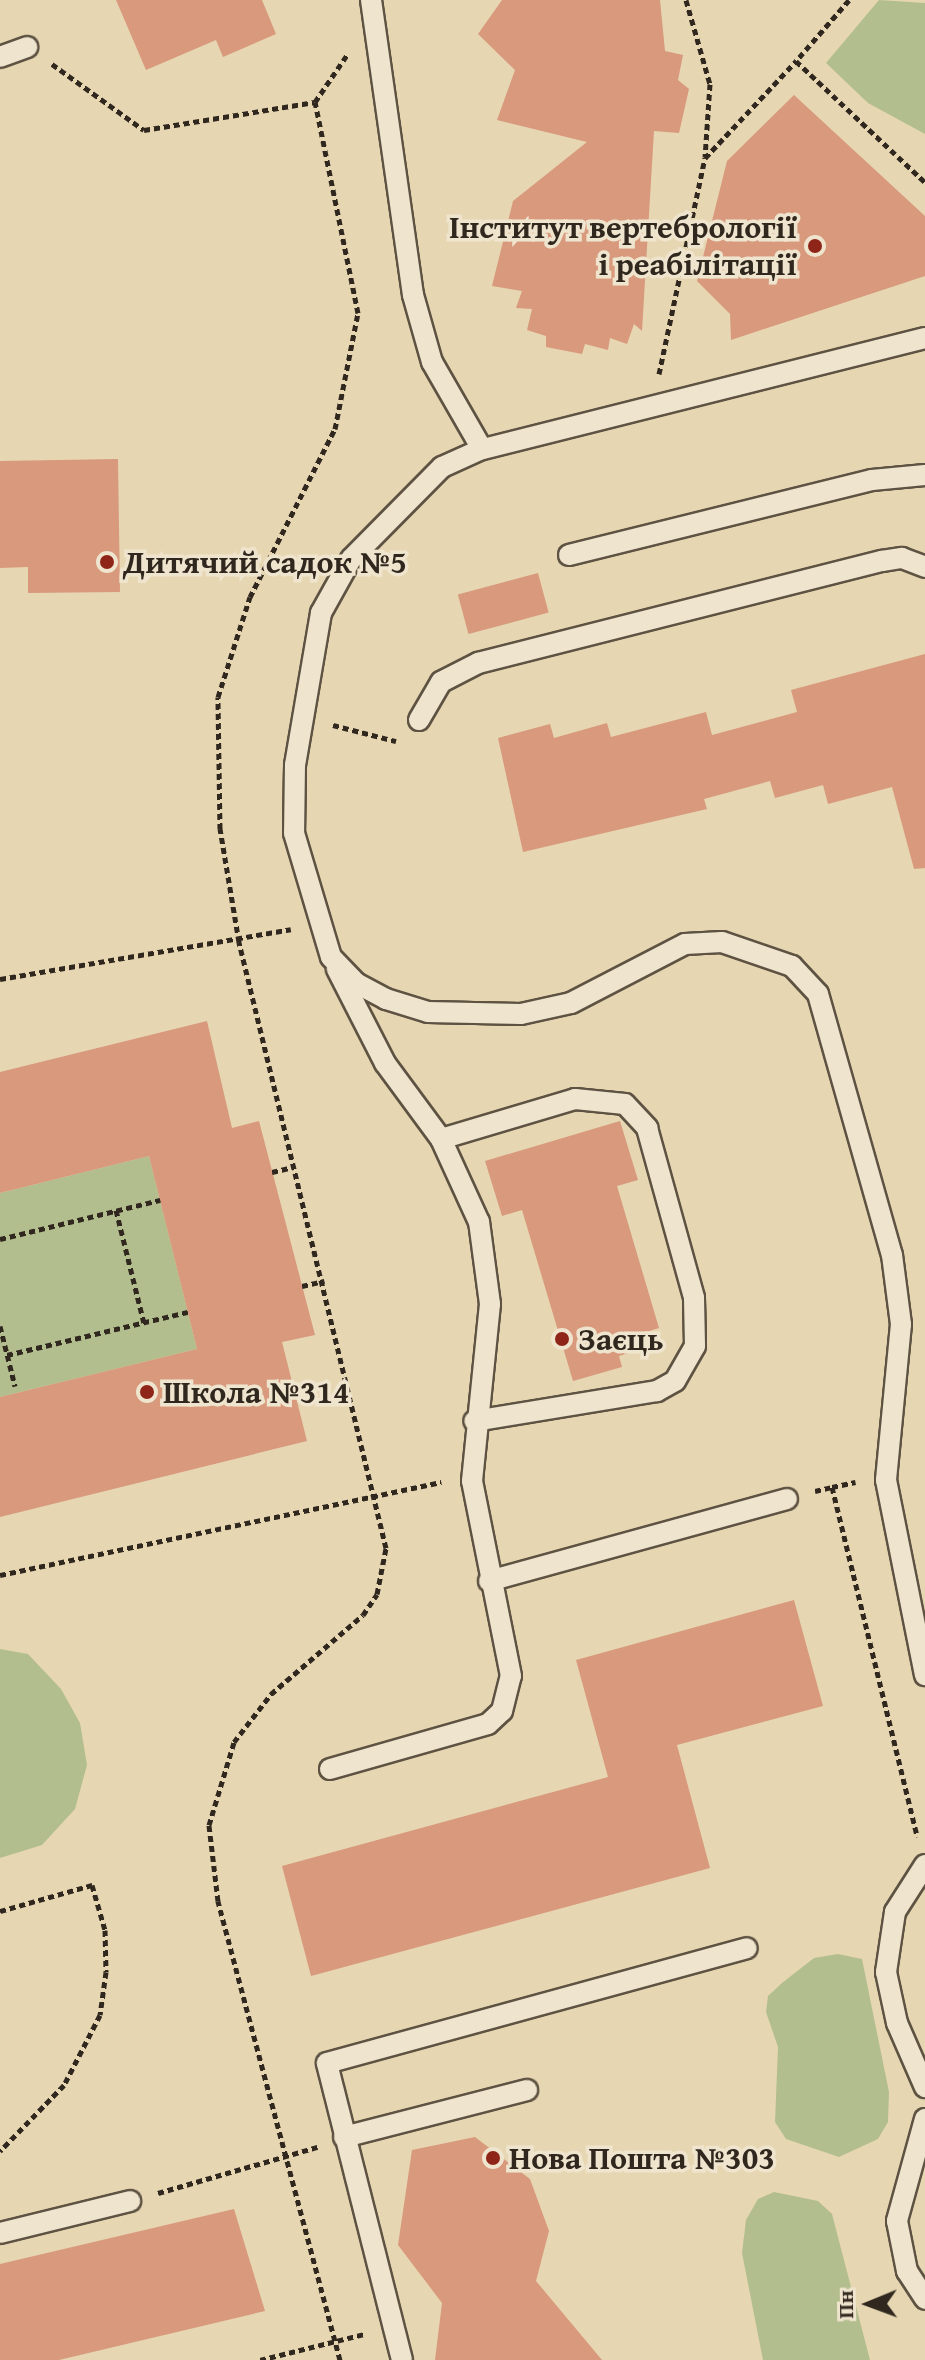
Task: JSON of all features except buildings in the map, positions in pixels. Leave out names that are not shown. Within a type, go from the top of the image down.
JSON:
[{"type":"lane","points":[[371,0],[413,295],[432,362],[482,449]]},
{"type":"lane","points":[[0,57],[27,47]]},
{"type":"lane","points":[[330,1769],[472,1732],[502,1711],[511,1676],[489,1581],[472,1481],[474,1421],[490,1304],[489,1267],[479,1222],[441,1139],[365,1030],[318,922],[294,833],[295,765],[321,613],[351,559],[401,502],[442,467],[482,449],[925,338]]},
{"type":"lane","points":[[569,555],[872,480],[925,475]]},
{"type":"lane","points":[[419,720],[441,682],[478,663],[882,561],[902,558],[925,567]]},
{"type":"lane","points":[[331,957],[356,983],[428,1012],[521,1014],[571,1003],[647,958],[685,944],[710,942],[756,950],[792,966],[818,994],[892,1255],[901,1324],[886,1480],[925,1675]]},
{"type":"lane","points":[[441,1139],[575,1099],[625,1104],[647,1128],[694,1298],[695,1346],[675,1381],[657,1391],[474,1421]]},
{"type":"lane","points":[[489,1581],[787,1499]]},
{"type":"lane","points":[[924,1866],[895,1912],[886,1972],[897,2023],[925,2087]]},
{"type":"lane","points":[[402,2360],[327,2063],[747,1948]]},
{"type":"lane","points":[[344,2137],[527,2090]]},
{"type":"lane","points":[[925,2119],[897,2221],[907,2271],[925,2299]]},
{"type":"lane","points":[[0,2233],[130,2201]]},
{"type":"path","points":[[652,406],[705,158],[710,84],[686,0]]},
{"type":"path","points":[[705,158],[849,0]]},
{"type":"path","points":[[340,2360],[218,1901],[209,1825],[222,1766],[251,1717],[354,1624],[377,1594],[386,1548],[377,1494],[239,942],[220,829],[218,697],[250,597],[335,429],[358,313],[315,102],[353,45]]},
{"type":"path","points":[[27,47],[144,130],[315,102]]},
{"type":"path","points":[[796,61],[925,182]]},
{"type":"path","points":[[331,724],[382,740]]},
{"type":"path","points":[[0,979],[239,942],[318,922]]},
{"type":"path","points":[[272,1172],[293,1167]]},
{"type":"path","points":[[0,1239],[160,1200]]},
{"type":"path","points":[[116,1210],[144,1323]]},
{"type":"path","points":[[302,1286],[324,1281]]},
{"type":"path","points":[[7,1355],[188,1312]]},
{"type":"path","points":[[0,1326],[15,1386]]},
{"type":"path","points":[[0,1575],[377,1494],[472,1481]]},
{"type":"path","points":[[787,1499],[832,1487],[924,1866]]},
{"type":"path","points":[[0,1911],[92,1885],[105,1930],[106,1972],[100,2015],[64,2085],[0,2151]]},
{"type":"path","points":[[130,2201],[286,2158],[344,2137]]},
{"type":"path","points":[[260,2360],[394,2327]]},
{"type":"green space","points":[[879,0],[925,3],[925,134],[868,103],[826,63]]},
{"type":"green space","points":[[149,1156],[197,1349],[0,1397],[0,1193]]},
{"type":"green space","points":[[0,1649],[28,1654],[61,1689],[80,1723],[87,1765],[75,1809],[42,1845],[0,1858]]},
{"type":"green space","points":[[838,1954],[862,1959],[889,2092],[888,2122],[878,2139],[839,2157],[786,2139],[775,2122],[778,2047],[766,2012],[768,1996],[782,1983],[814,1958]]},
{"type":"green space","points":[[774,2192],[818,2201],[832,2214],[870,2360],[763,2360],[742,2253],[746,2220],[758,2199]]},
{"type":"place","name":"Інститут вертебрології і реабілітації","points":[[815,246]]},
{"type":"place","name":"Дитячий садок №5","points":[[107,562]]},
{"type":"place","name":"Заєць","points":[[562,1339]]},
{"type":"place","name":"Школа №314","points":[[147,1392]]},
{"type":"place","name":"Нова Пошта №303","points":[[493,2158]]}]
